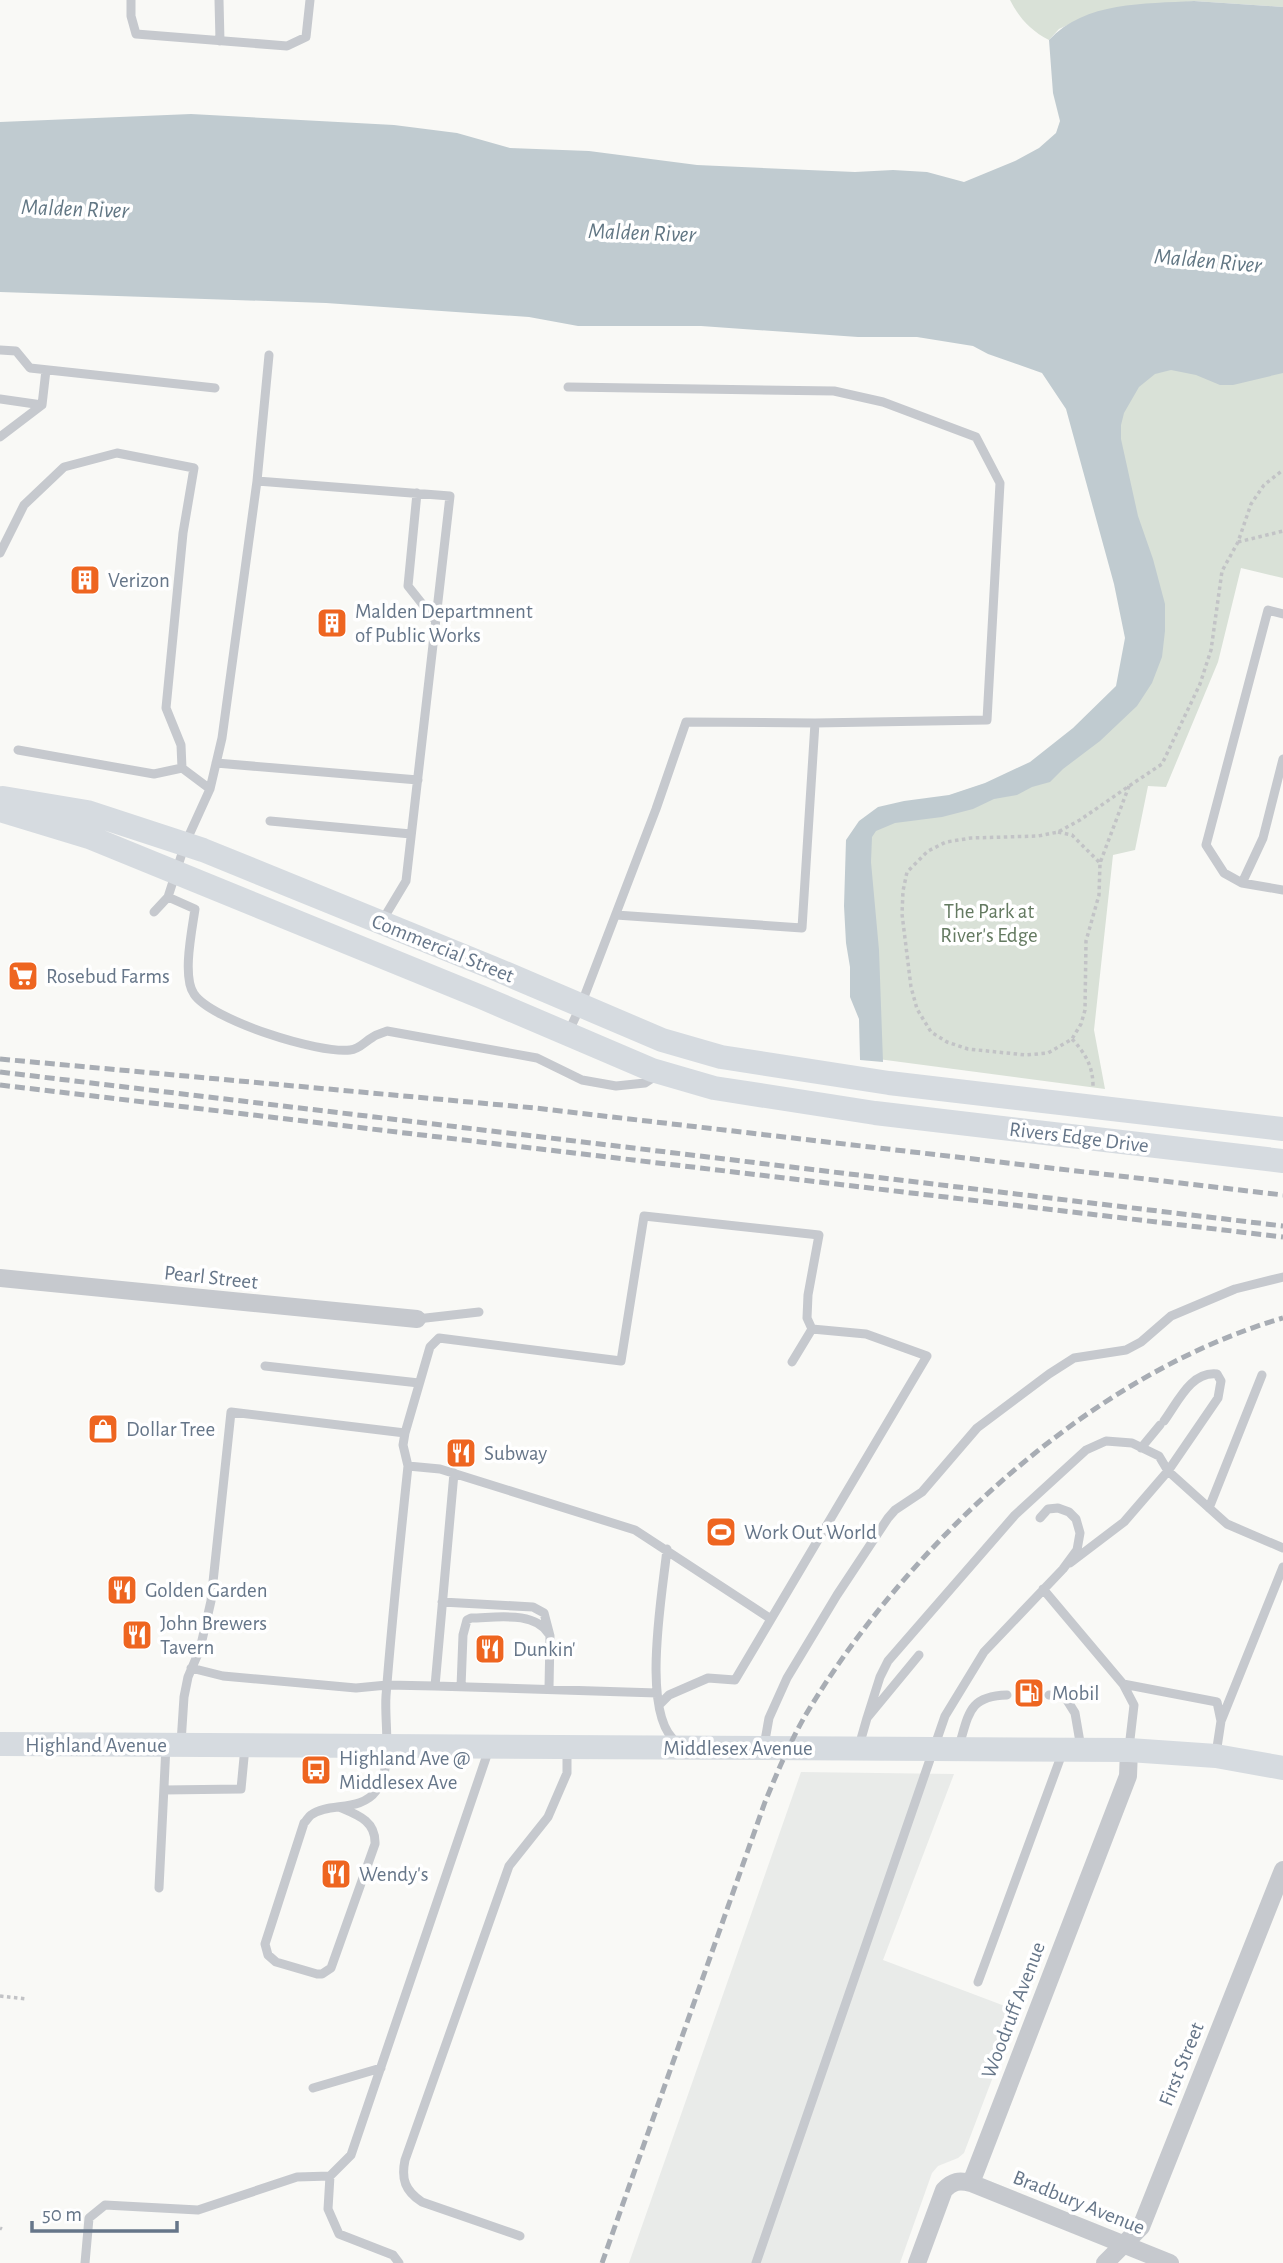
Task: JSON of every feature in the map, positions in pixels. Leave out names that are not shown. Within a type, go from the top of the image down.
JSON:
[{"type":"main road","name":"Commercial Street","points":[[0,797],[87,812],[186,844],[381,922],[662,1040],[721,1057],[889,1083]]},
{"type":"main road","name":"Commercial Street","points":[[0,810],[89,837],[660,1073],[714,1088],[875,1113]]},
{"type":"main road","name":"Rivers Edge Drive","points":[[889,1083],[1283,1129]]},
{"type":"main road","name":"Rivers Edge Drive","points":[[875,1113],[1283,1161]]},
{"type":"main road","name":"Highland Avenue","points":[[0,1744],[179,1745]]},
{"type":"main road","name":"Middlesex Avenue","points":[[179,1745],[245,1745],[385,1757],[489,1748],[1129,1750],[1216,1756],[1283,1768]]},
{"type":"street","name":"Pearl Street","points":[[0,1278],[417,1319]]},
{"type":"street","name":"Woodruff Avenue","points":[[971,2183],[1128,1776],[1129,1750]]},
{"type":"street","name":"First Street","points":[[1105,2263],[1141,2227],[1283,1870]]},
{"type":"street","points":[[917,2263],[944,2190],[951,2183],[960,2180],[971,2183]]},
{"type":"street","name":"Bradbury Avenue","points":[[971,2183],[1170,2263]]},
{"type":"lane","points":[[131,0],[131,16],[136,34],[287,46],[306,37],[310,0]]},
{"type":"lane","points":[[219,0],[220,41]]},
{"type":"lane","points":[[0,350],[16,351],[30,368],[215,388]]},
{"type":"lane","points":[[154,912],[168,897],[186,844],[210,789],[222,738],[257,481],[269,355]]},
{"type":"lane","points":[[0,437],[42,405],[46,370]]},
{"type":"lane","points":[[568,387],[834,391],[883,402],[976,437],[1000,483],[987,720],[686,722],[582,1005],[568,1034]]},
{"type":"lane","points":[[0,399],[42,405]]},
{"type":"lane","points":[[0,554],[24,505],[64,467],[117,453],[194,468],[183,533],[166,708],[181,745],[182,768]]},
{"type":"lane","points":[[257,481],[450,496],[406,881],[381,922]]},
{"type":"lane","points":[[417,493],[408,586],[435,620]]},
{"type":"lane","points":[[1283,614],[1268,610],[1206,845],[1224,873],[1242,883],[1283,890]]},
{"type":"lane","points":[[616,915],[802,928],[816,723]]},
{"type":"lane","points":[[18,750],[154,774],[182,768],[210,789]]},
{"type":"lane","points":[[1242,883],[1263,838],[1283,759]]},
{"type":"lane","points":[[216,763],[418,780]]},
{"type":"lane","points":[[270,821],[411,834]]},
{"type":"lane","points":[[168,897],[195,909],[189,980],[194,994],[204,1004],[251,1028],[301,1044],[331,1050],[351,1050],[363,1046],[371,1038],[387,1031],[537,1058],[582,1080],[616,1086],[645,1083],[660,1073]]},
{"type":"lane","points":[[339,1807],[369,1822],[374,1829],[375,1844],[331,1968],[322,1973],[311,1973],[271,1959],[265,1944],[304,1823],[311,1815],[339,1807],[351,1805],[375,1792],[385,1757],[387,1685],[408,1466],[403,1446],[430,1347],[439,1338],[621,1361],[644,1216],[819,1235],[808,1295],[807,1318],[812,1329]]},
{"type":"lane","points":[[764,1747],[769,1718],[787,1678],[888,1518],[895,1510],[922,1492],[977,1428],[1074,1358],[1126,1350],[1141,1342],[1171,1316],[1235,1289],[1283,1277]]},
{"type":"lane","points":[[417,1319],[479,1312]]},
{"type":"lane","points":[[792,1362],[812,1329]]},
{"type":"lane","points":[[660,1704],[669,1695],[708,1678],[735,1680],[927,1356],[866,1334],[812,1329]]},
{"type":"lane","points":[[265,1366],[419,1383]]},
{"type":"lane","points":[[946,1751],[945,1716],[984,1652],[1063,1569],[1124,1522],[1168,1471],[1218,1398],[1221,1381],[1217,1374],[1206,1373],[1195,1379],[1142,1448]]},
{"type":"lane","points":[[1209,1508],[1262,1375]]},
{"type":"lane","points":[[159,1888],[164,1790],[179,1745],[184,1697],[191,1668],[202,1641],[211,1601],[231,1412],[405,1433]]},
{"type":"lane","points":[[858,1749],[880,1677],[888,1661],[1015,1515],[1086,1450],[1106,1441],[1132,1443],[1159,1456],[1168,1471],[1227,1524],[1283,1548]]},
{"type":"lane","points":[[408,1466],[440,1469],[635,1530],[771,1619]]},
{"type":"lane","points":[[435,1686],[454,1474]]},
{"type":"lane","points":[[1040,1518],[1048,1509],[1058,1508],[1069,1512],[1076,1519],[1080,1533],[1077,1550],[1063,1569]]},
{"type":"lane","points":[[667,1549],[654,1681],[662,1722],[669,1736],[692,1747]]},
{"type":"lane","points":[[1216,1756],[1222,1721],[1283,1567]]},
{"type":"lane","points":[[1043,1589],[1123,1684],[1134,1705],[1129,1750]]},
{"type":"lane","points":[[442,1602],[537,1608],[544,1613],[550,1636],[549,1688]]},
{"type":"lane","points":[[461,1687],[464,1625],[471,1618],[529,1619],[538,1623],[550,1636]]},
{"type":"lane","points":[[867,1718],[919,1655]]},
{"type":"lane","points":[[191,1668],[223,1676],[356,1688],[387,1685],[657,1693]]},
{"type":"lane","points":[[1123,1684],[1212,1700],[1217,1702],[1222,1721]]},
{"type":"lane","points":[[756,2263],[946,1751],[978,1700],[990,1695],[1007,1695]]},
{"type":"lane","points":[[978,1982],[1072,1750],[1075,1713],[1065,1698],[1049,1695]]},
{"type":"lane","points":[[164,1790],[241,1789],[245,1745]]},
{"type":"lane","points":[[399,2263],[393,2255],[339,2234],[328,2209],[330,2176],[351,2155],[489,1748]]},
{"type":"lane","points":[[520,2236],[422,2202],[413,2196],[402,2175],[509,1866],[548,1817],[567,1773],[567,1748]]},
{"type":"lane","points":[[313,2088],[381,2068]]},
{"type":"lane","points":[[85,2263],[89,2218],[105,2205],[198,2210],[297,2177],[330,2176]]},
{"type":"path","points":[[1129,786],[1100,863],[1099,895],[1086,942],[1085,1010],[1072,1039],[1048,1053],[1026,1055],[968,1049],[947,1042],[931,1032],[917,1009],[911,987],[902,914],[907,872],[928,851],[946,842],[971,838],[1038,836],[1058,832],[1162,764],[1200,684],[1211,650],[1222,571],[1238,542],[1251,504],[1264,485],[1283,470]]},
{"type":"path","points":[[1238,542],[1283,531]]},
{"type":"path","points":[[1058,832],[1072,835],[1100,863]]},
{"type":"path","points":[[1072,1039],[1084,1053],[1093,1071],[1092,1107]]},
{"type":"path","points":[[0,1996],[27,1999]]},
{"type":"shaded area","points":[[801,1772],[954,1774],[883,1960],[1018,2011],[964,2153],[938,2166],[932,2173],[900,2263],[629,2263]]},
{"type":"green space","points":[[1010,0],[1283,0],[1283,7],[1194,1],[1092,14],[1059,29],[1049,40],[1026,23]]},
{"type":"green space","name":"The Park at River's Edge","points":[[1154,367],[1283,368],[1283,578],[1241,568],[1218,662],[1166,787],[1148,786],[1135,850],[1113,855],[1094,1030],[1105,1089],[878,1059],[869,825],[946,812],[1132,704],[1115,426],[1133,384]]},
{"type":"water","name":"Malden River","points":[[1194,1],[1283,7],[1283,373],[1233,385],[1220,385],[1196,375],[1171,370],[1155,374],[1139,387],[1124,413],[1121,439],[1138,516],[1165,604],[1162,657],[1152,683],[1137,706],[1050,782],[1017,795],[994,799],[973,809],[942,817],[895,823],[876,831],[872,837],[871,862],[879,950],[883,1062],[860,1060],[859,1019],[850,997],[850,967],[846,943],[846,840],[859,821],[878,807],[949,795],[985,783],[1030,762],[1073,728],[1116,686],[1125,638],[1114,584],[1066,409],[1042,373],[973,346],[917,337],[858,337],[701,326],[578,326],[529,317],[326,303],[0,292],[0,122],[191,114],[394,125],[457,133],[510,148],[589,151],[697,165],[855,172],[927,172],[964,182],[1015,161],[1039,148],[1056,133],[1060,121],[1053,93],[1049,40],[1064,27],[1098,11],[1117,7]]},
{"type":"railway","points":[[0,1059],[535,1108],[1283,1195]]},
{"type":"railway","points":[[0,1072],[1283,1226]]},
{"type":"railway","points":[[0,1085],[1283,1237]]},
{"type":"railway","points":[[602,2263],[765,1802],[805,1716],[847,1652],[895,1590],[950,1530],[1009,1474],[1074,1424],[1141,1380],[1211,1344],[1283,1318]]},
{"type":"place","name":"Verizon","points":[[85,580]]},
{"type":"place","name":"Malden Departmnent of Public Works","points":[[332,623]]},
{"type":"place","name":"Rosebud Farms","points":[[23,976]]},
{"type":"place","name":"Dollar Tree","points":[[103,1429]]},
{"type":"place","name":"Subway","points":[[461,1453]]},
{"type":"place","name":"Work Out World","points":[[721,1532]]},
{"type":"place","name":"Golden Garden","points":[[122,1590]]},
{"type":"place","name":"John Brewers Tavern","points":[[137,1635]]},
{"type":"place","name":"Dunkin'","points":[[490,1649]]},
{"type":"place","name":"Mobil","points":[[1029,1693]]},
{"type":"place","name":"Highland Ave @ Middlesex Ave","points":[[316,1770]]},
{"type":"place","name":"Wendy's","points":[[336,1874]]}]
